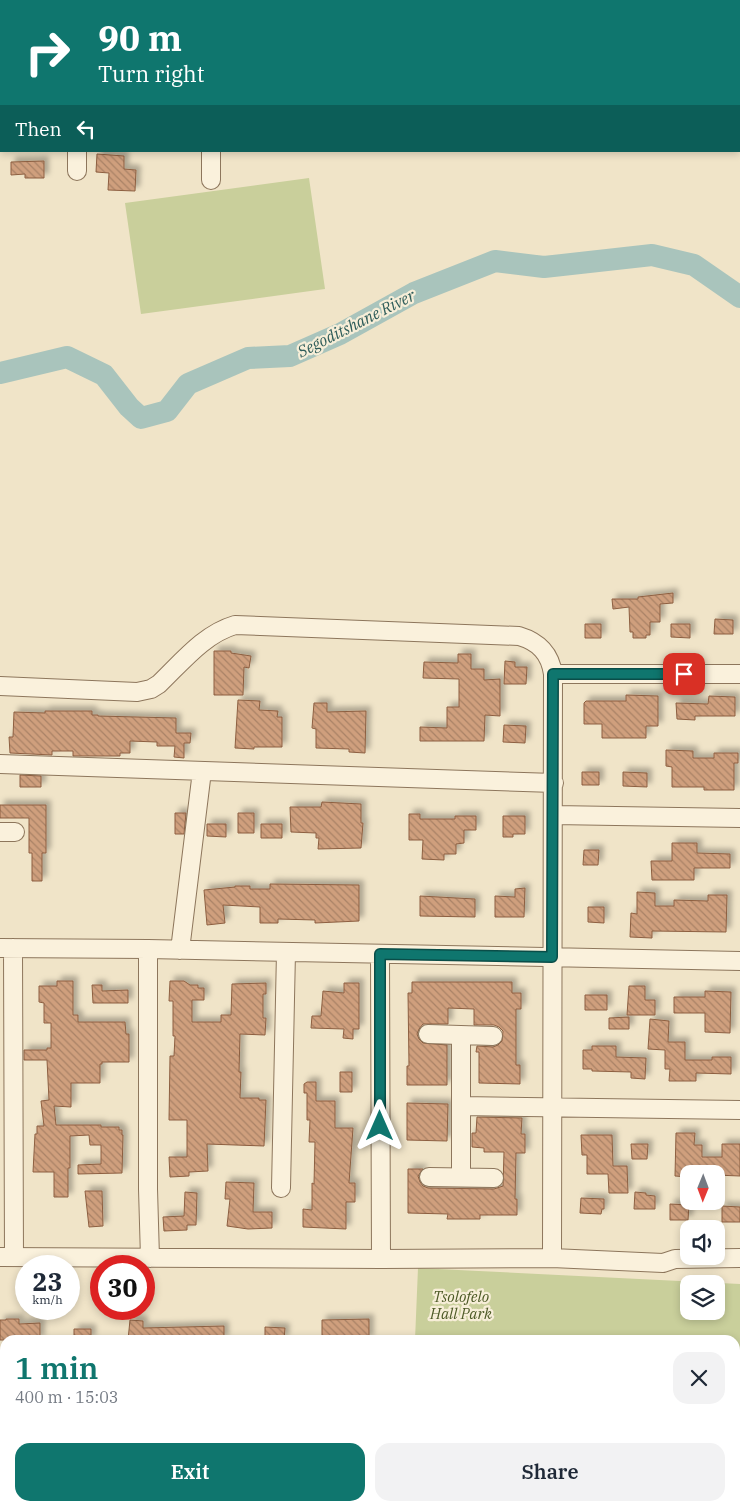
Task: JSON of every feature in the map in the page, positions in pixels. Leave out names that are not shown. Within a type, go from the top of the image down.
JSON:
[{"type":"street","points":[[77,152],[77,172]]},
{"type":"street","points":[[211,152],[211,180]]},
{"type":"street","points":[[0,686],[137,692],[151,689],[159,684],[206,639],[221,629],[235,625],[519,636],[541,646],[552,665],[553,674],[552,1258]]},
{"type":"street","points":[[553,674],[740,674]]},
{"type":"street","points":[[0,764],[554,784]]},
{"type":"street","points":[[180,950],[202,771]]},
{"type":"street","points":[[554,815],[740,818]]},
{"type":"street","points":[[90,1258],[7,1257],[6,948],[148,949],[740,961]]},
{"type":"street","points":[[148,949],[150,1255]]},
{"type":"street","points":[[281,1188],[286,952]]},
{"type":"street","points":[[380,954],[381,1260]]},
{"type":"street","points":[[428,1034],[493,1036]]},
{"type":"street","points":[[461,1035],[461,1177]]},
{"type":"street","points":[[461,1106],[740,1110]]},
{"type":"street","points":[[429,1177],[494,1178]]},
{"type":"street","points":[[155,1258],[381,1260],[552,1258],[663,1263],[677,1269],[740,1270]]},
{"type":"street","points":[[663,1263],[674,1259],[740,1258]]},
{"type":"green space","points":[[309,178],[325,289],[141,314],[125,203]]},
{"type":"green space","name":"Tsolofelo Hall Park","points":[[418,1268],[680,1281],[680,1320],[725,1320],[725,1283],[740,1284],[740,1335],[415,1335]]},
{"type":"building","points":[[97,154],[124,156],[124,169],[136,170],[135,191],[108,190],[109,173],[96,172]]},
{"type":"building","points":[[44,161],[44,178],[25,178],[25,174],[11,175],[11,162]]},
{"type":"building","points":[[673,593],[673,603],[660,604],[660,622],[650,622],[650,635],[646,635],[646,638],[633,638],[633,632],[630,632],[629,607],[613,609],[612,599],[638,599],[638,597]]},
{"type":"building","points":[[715,619],[733,620],[733,634],[714,634]]},
{"type":"building","points":[[585,624],[601,624],[601,638],[585,638]]},
{"type":"building","points":[[671,624],[690,624],[690,638],[671,637]]},
{"type":"building","points":[[214,651],[231,651],[231,653],[251,656],[249,668],[244,667],[243,695],[214,695]]},
{"type":"building","points":[[458,654],[471,654],[471,669],[484,669],[484,680],[500,679],[500,716],[485,715],[484,741],[420,741],[420,727],[447,728],[447,707],[459,707],[459,679],[423,678],[424,662],[458,663]]},
{"type":"building","points":[[505,661],[515,662],[515,667],[527,667],[526,684],[504,684]]},
{"type":"building","points":[[626,695],[658,696],[658,726],[646,726],[646,738],[602,738],[602,724],[584,724],[584,703],[586,701],[626,701]]},
{"type":"building","points":[[709,696],[735,697],[735,716],[695,716],[695,720],[677,719],[676,703],[708,704]]},
{"type":"building","points":[[238,700],[260,701],[259,710],[278,711],[277,717],[282,717],[282,747],[235,748]]},
{"type":"building","points":[[314,703],[327,703],[327,712],[366,711],[365,753],[349,752],[349,749],[316,748],[316,729],[312,728]]},
{"type":"building","points":[[45,711],[92,711],[92,715],[98,716],[176,718],[176,733],[191,733],[190,743],[184,743],[184,758],[174,757],[175,746],[157,746],[157,742],[130,741],[130,753],[120,753],[120,756],[73,756],[73,751],[52,751],[52,755],[10,753],[9,737],[13,737],[14,712],[45,713]]},
{"type":"building","points":[[504,725],[526,726],[525,743],[503,742]]},
{"type":"building","points":[[666,750],[693,751],[693,758],[714,758],[714,753],[738,753],[738,763],[734,763],[734,790],[704,790],[704,787],[672,787],[672,767],[666,766]]},
{"type":"building","points":[[582,772],[599,772],[599,785],[582,785]]},
{"type":"building","points":[[623,772],[647,773],[647,787],[623,786]]},
{"type":"building","points":[[20,775],[41,776],[41,787],[20,787]]},
{"type":"building","points":[[322,802],[361,804],[361,823],[363,823],[361,848],[318,849],[319,838],[316,838],[316,833],[291,832],[290,807],[321,807]]},
{"type":"building","points":[[0,805],[46,805],[46,853],[42,853],[42,881],[32,881],[32,853],[29,853],[29,818],[0,818]]},
{"type":"building","points":[[175,813],[186,813],[184,834],[175,834]]},
{"type":"building","points":[[238,813],[254,813],[254,833],[238,833]]},
{"type":"building","points":[[409,814],[420,814],[420,819],[455,819],[455,816],[476,816],[476,830],[464,830],[464,843],[456,844],[456,854],[444,854],[444,860],[422,859],[423,840],[409,840]]},
{"type":"building","points":[[503,816],[525,816],[525,834],[513,834],[513,837],[503,837]]},
{"type":"building","points":[[207,824],[226,824],[226,837],[207,836]]},
{"type":"building","points":[[261,824],[282,824],[282,838],[261,838]]},
{"type":"building","points":[[672,843],[697,843],[697,853],[730,854],[730,868],[694,868],[694,880],[652,880],[651,861],[672,861]]},
{"type":"building","points":[[584,850],[599,850],[598,865],[583,865]]},
{"type":"building","points":[[270,884],[359,885],[359,921],[315,923],[315,920],[278,919],[278,923],[260,923],[260,907],[223,905],[225,923],[207,925],[204,890],[235,886],[250,886],[250,889],[270,889]]},
{"type":"building","points":[[525,888],[524,917],[495,917],[495,896],[515,897],[515,889]]},
{"type":"building","points":[[637,892],[655,893],[655,906],[674,906],[674,900],[708,901],[708,895],[727,895],[726,932],[652,931],[652,938],[630,937],[631,913],[637,914]]},
{"type":"building","points":[[420,896],[475,899],[475,917],[420,916]]},
{"type":"building","points":[[588,907],[604,907],[604,923],[588,922]]},
{"type":"building","points":[[57,981],[73,981],[73,1015],[78,1015],[78,1022],[125,1022],[126,1034],[129,1034],[129,1062],[102,1062],[100,1064],[100,1083],[71,1083],[71,1107],[54,1106],[56,1125],[119,1127],[123,1135],[122,1173],[78,1174],[78,1165],[101,1164],[101,1145],[90,1145],[89,1135],[70,1136],[68,1197],[54,1197],[54,1172],[33,1172],[35,1134],[37,1134],[37,1126],[44,1126],[41,1101],[49,1100],[47,1060],[24,1060],[24,1050],[47,1050],[47,1048],[51,1048],[51,1023],[44,1023],[44,1003],[39,1002],[39,986],[57,986]]},
{"type":"building","points":[[170,981],[184,981],[190,985],[198,985],[198,988],[204,988],[204,1000],[192,1000],[192,1022],[221,1022],[221,1015],[231,1015],[232,984],[266,983],[266,994],[263,994],[263,1018],[266,1018],[265,1035],[240,1034],[239,1072],[241,1072],[240,1098],[266,1100],[264,1146],[207,1144],[208,1171],[189,1172],[189,1176],[170,1177],[169,1157],[187,1157],[187,1120],[169,1120],[170,1056],[174,1056],[175,1036],[173,1036],[173,1001],[169,1001]]},
{"type":"building","points":[[412,982],[512,982],[512,993],[521,993],[521,1009],[516,1009],[516,1065],[520,1065],[520,1084],[479,1083],[479,1052],[476,1052],[477,1046],[493,1047],[498,1045],[502,1041],[503,1031],[494,1025],[474,1025],[474,1009],[448,1008],[448,1024],[423,1024],[417,1034],[423,1043],[447,1045],[447,1085],[407,1085],[407,1066],[409,1066],[408,993],[412,993]]},
{"type":"building","points":[[344,983],[359,983],[359,1029],[353,1029],[353,1039],[343,1038],[344,1029],[311,1028],[312,1016],[321,1016],[323,991],[344,993]]},
{"type":"building","points":[[92,985],[102,985],[102,991],[128,990],[128,1003],[93,1003]]},
{"type":"building","points":[[629,986],[645,986],[645,1000],[655,1000],[655,1015],[627,1015]]},
{"type":"building","points":[[705,991],[731,992],[730,1033],[705,1032],[705,1013],[674,1013],[674,997],[705,997]]},
{"type":"building","points":[[585,995],[607,995],[607,1010],[585,1010]]},
{"type":"building","points":[[629,1017],[629,1029],[609,1029],[609,1018]]},
{"type":"building","points":[[650,1019],[669,1021],[668,1042],[685,1042],[685,1060],[712,1060],[712,1057],[731,1057],[731,1074],[696,1073],[696,1081],[669,1081],[670,1069],[665,1069],[665,1050],[648,1049]]},
{"type":"building","points":[[592,1046],[616,1046],[616,1057],[646,1058],[645,1079],[631,1078],[631,1072],[583,1069],[583,1050],[592,1050]]},
{"type":"building","points":[[340,1072],[352,1072],[352,1092],[340,1092]]},
{"type":"building","points":[[316,1082],[316,1101],[335,1101],[335,1128],[353,1128],[349,1183],[355,1183],[355,1202],[346,1202],[346,1229],[303,1227],[303,1209],[312,1210],[312,1183],[314,1184],[315,1142],[309,1142],[310,1120],[307,1120],[307,1093],[304,1093],[304,1084]]},
{"type":"building","points":[[407,1103],[448,1104],[447,1141],[407,1140]]},
{"type":"building","points":[[477,1117],[522,1118],[521,1134],[525,1134],[525,1153],[516,1153],[515,1199],[517,1199],[517,1215],[480,1215],[480,1219],[447,1219],[448,1214],[408,1213],[408,1169],[423,1169],[418,1176],[423,1186],[428,1188],[494,1189],[503,1186],[504,1152],[484,1152],[484,1148],[472,1147],[472,1133],[476,1133]]},
{"type":"building","points":[[676,1133],[695,1133],[694,1145],[702,1145],[702,1157],[722,1157],[722,1144],[740,1144],[740,1176],[725,1175],[725,1165],[680,1165],[680,1176],[675,1176]]},
{"type":"building","points":[[581,1135],[612,1135],[613,1166],[627,1166],[628,1193],[609,1193],[608,1174],[587,1174],[587,1155],[582,1155]]},
{"type":"building","points":[[631,1144],[648,1144],[647,1159],[632,1159]]},
{"type":"building","points":[[226,1182],[254,1183],[253,1212],[272,1212],[272,1228],[248,1229],[227,1226],[230,1199],[225,1199]]},
{"type":"building","points":[[85,1191],[102,1191],[103,1226],[89,1227]]},
{"type":"building","points":[[185,1192],[197,1193],[196,1225],[187,1225],[187,1230],[164,1231],[163,1217],[184,1216]]},
{"type":"building","points":[[635,1192],[655,1196],[655,1209],[634,1209]]},
{"type":"building","points":[[581,1198],[604,1199],[604,1209],[602,1209],[601,1214],[580,1213]]},
{"type":"building","points":[[670,1204],[680,1205],[680,1210],[689,1210],[688,1220],[670,1220]]},
{"type":"building","points":[[725,1206],[740,1207],[740,1222],[725,1222],[725,1220],[722,1220],[722,1210],[725,1210]]},
{"type":"building","points":[[15,1319],[19,1320],[19,1324],[40,1323],[40,1335],[0,1335],[0,1320]]},
{"type":"building","points":[[369,1319],[369,1335],[322,1335],[322,1320]]},
{"type":"building","points":[[130,1320],[143,1321],[143,1328],[224,1326],[224,1335],[128,1335]]},
{"type":"building","points":[[265,1327],[285,1328],[284,1335],[265,1335]]},
{"type":"building","points":[[74,1329],[91,1329],[91,1335],[74,1335]]},
{"type":"waterway","name":"Segoditshane River","points":[[0,373],[67,357],[104,375],[129,407],[141,418],[167,411],[188,384],[248,358],[290,356],[340,334],[414,293],[495,261],[544,267],[652,255],[694,265],[740,297]]},
{"type":"route","points":[[380,1126],[380,954],[552,957],[553,674],[684,674]]}]
